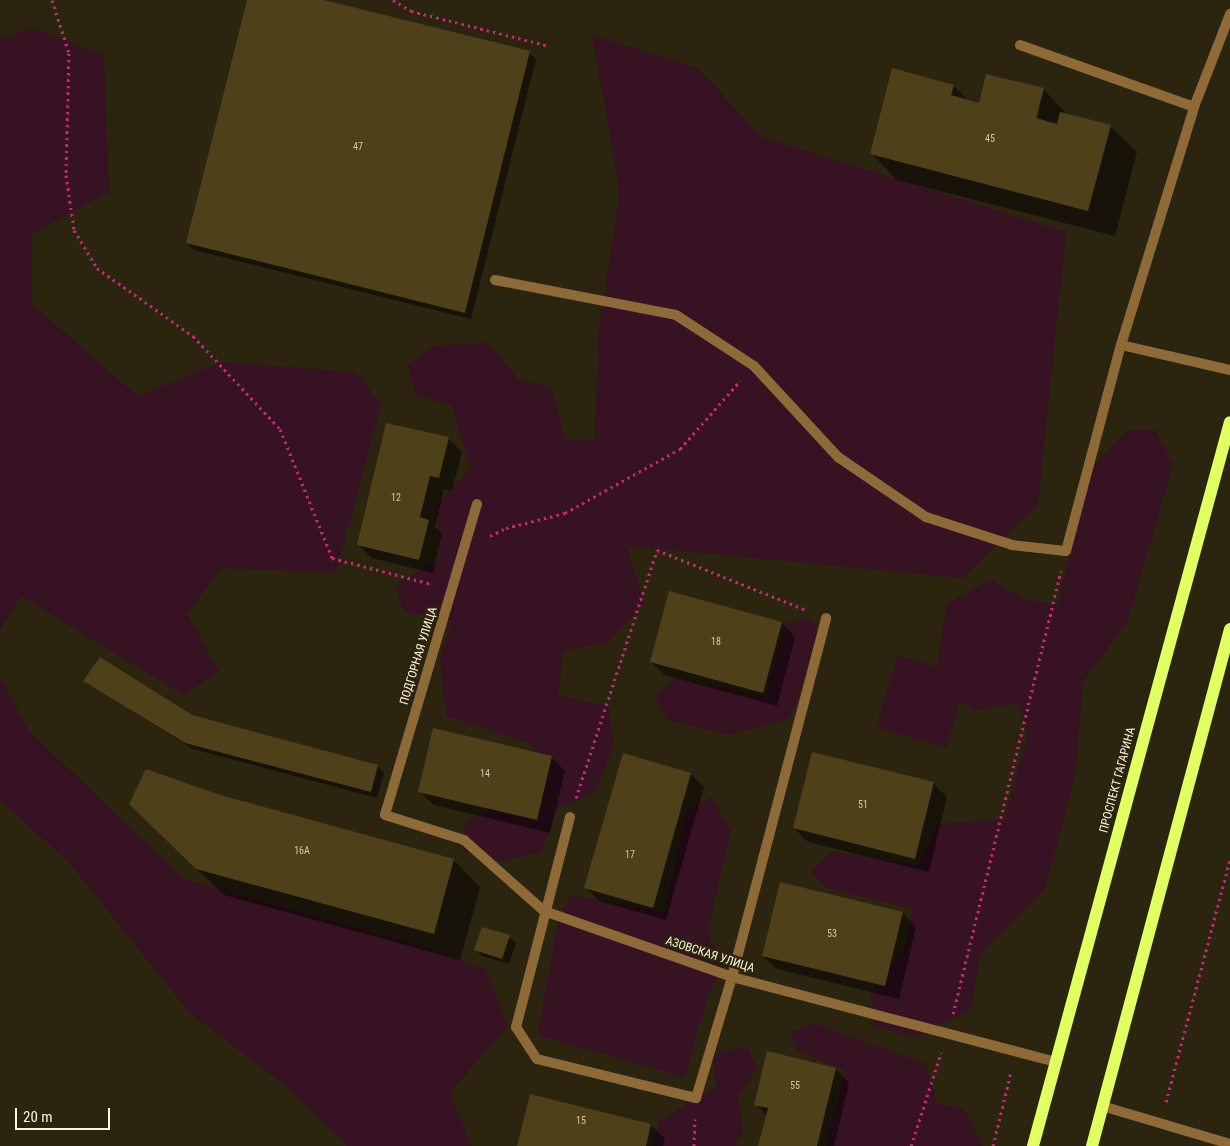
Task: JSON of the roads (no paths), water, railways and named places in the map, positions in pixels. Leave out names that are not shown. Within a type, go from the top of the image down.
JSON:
[{"type":"main road","name":"ПРОСПЕКТ ГАГАРИНА","points":[[1033,1146],[1230,422]]},
{"type":"main road","points":[[1092,1146],[1230,629]]},
{"type":"street","points":[[495,280],[676,314],[754,366],[838,457],[926,517],[1012,545],[1066,551],[1121,345],[1194,107],[1230,14]]},
{"type":"street","points":[[1020,45],[1194,107]]},
{"type":"street","points":[[1121,345],[1230,370]]},
{"type":"street","name":"ПОДГОРНАЯ УЛИЦА","points":[[385,815],[478,504]]},
{"type":"street","points":[[570,817],[544,911],[516,1027],[537,1059],[696,1098],[732,977],[826,618]]},
{"type":"street","name":"АЗОВСКАЯ УЛИЦА","points":[[385,815],[464,840],[544,911],[732,977],[1056,1062]]},
{"type":"street","points":[[1102,1106],[1230,1144]]}]
